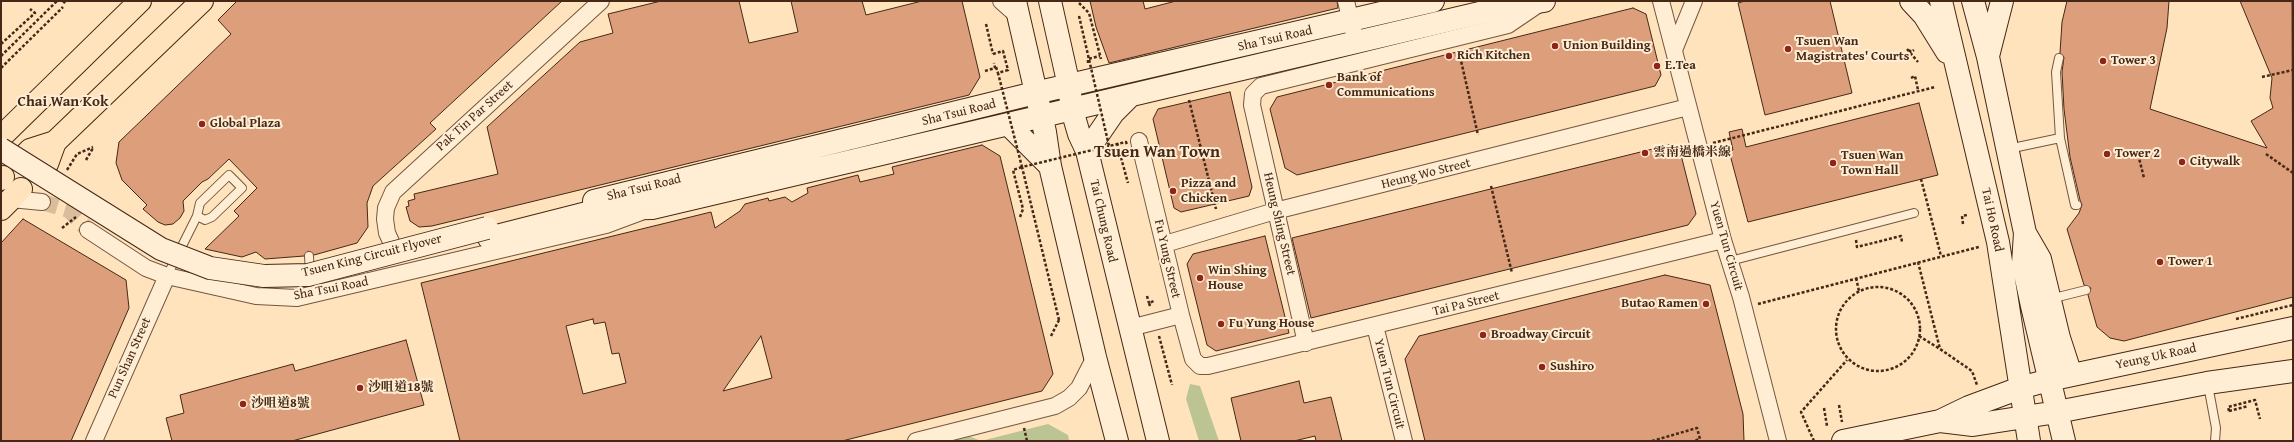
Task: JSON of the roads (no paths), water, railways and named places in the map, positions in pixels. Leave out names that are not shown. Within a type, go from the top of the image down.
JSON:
[{"type":"main road","points":[[1,137],[140,1]]},
{"type":"main road","points":[[46,164],[55,142],[202,1]]},
{"type":"main road","name":"Tai Chung Road","points":[[1050,1],[1069,86],[1072,110],[1079,134],[1087,151],[1158,441]]},
{"type":"main road","name":"Sha Tsui Road","points":[[488,233],[1004,102],[1033,83],[1069,86],[1102,79],[1348,11],[1433,1]]},
{"type":"main road","name":"Sha Tsui Road","points":[[601,204],[652,208],[1072,110],[1111,107],[1131,95],[1505,6],[1544,1]]},
{"type":"main road","points":[[1911,1],[1924,15],[1959,72]]},
{"type":"main road","name":"Tai Ho Road","points":[[1941,1],[1998,242],[2024,417],[2029,441]]},
{"type":"main road","name":"Tai Ho Road","points":[[1973,1],[1988,57],[2006,149],[2025,233],[2023,264],[2064,441]]},
{"type":"main road","name":"Tai Ho Road","points":[[1988,57],[2002,1]]},
{"type":"main road","points":[[1017,9],[1041,117],[1050,166],[1095,357],[1117,441]]},
{"type":"main road","points":[[1087,151],[1111,107]]},
{"type":"main road","points":[[1009,125],[1050,166]]},
{"type":"main road","points":[[25,155],[30,150],[55,142]]},
{"type":"main road","name":"Tsuen King Circuit Flyover","points":[[1,149],[161,249],[210,268],[264,276],[308,275],[488,233]]},
{"type":"main road","name":"Tsuen King Circuit Flyover","points":[[2,174],[156,259],[206,278],[266,286],[309,285],[488,233]]},
{"type":"main road","points":[[2025,233],[2040,259],[2059,338],[2071,375]]},
{"type":"main road","name":"Yeung Uk Road","points":[[1940,421],[1968,407],[2020,388],[2049,380],[2293,328]]},
{"type":"main road","points":[[1842,432],[1940,421],[1973,425],[2057,412],[2207,383],[2293,371]]},
{"type":"street","name":"Pak Tin Par Street","points":[[393,246],[387,233],[385,219],[386,208],[392,192],[600,1]]},
{"type":"street","points":[[1001,1],[1017,9]]},
{"type":"street","name":"Sha Tsui Road","points":[[1252,105],[1253,94],[1261,86],[1508,25],[1544,1]]},
{"type":"street","name":"Yuen Tun Circuit","points":[[1661,1],[1723,240],[1744,308],[1778,441]]},
{"type":"street","points":[[1674,50],[1694,1]]},
{"type":"street","points":[[1348,11],[1356,42]]},
{"type":"street","name":"Heung Shing Street","points":[[1252,105],[1306,343]]},
{"type":"street","name":"Heung Wo Street","points":[[1165,244],[1275,211],[1688,106]]},
{"type":"street","name":"Fu Yung Street","points":[[1133,143],[1165,244],[1181,315],[1193,359],[1200,366],[1208,366]]},
{"type":"street","points":[[11,199],[42,202]]},
{"type":"street","name":"Sha Tsui Road","points":[[88,230],[146,268],[167,276],[186,282],[256,296],[274,298],[312,295],[414,268],[606,225],[652,208]]},
{"type":"street","name":"Tai Pa Street","points":[[1208,366],[1723,240]]},
{"type":"street","name":"Pun Shan Street","points":[[94,441],[167,276]]},
{"type":"street","points":[[1130,328],[1181,315]]},
{"type":"street","name":"Yuen Tun Circuit","points":[[1375,326],[1404,441]]},
{"type":"street","points":[[918,441],[1055,406],[1068,398],[1079,388],[1095,357]]},
{"type":"lane","points":[[2059,58],[2056,72],[2059,88],[2060,138],[2070,176],[2075,206],[2077,205]]},
{"type":"lane","points":[[2006,149],[2060,138]]},
{"type":"lane","points":[[167,276],[197,216],[200,203],[229,175],[242,188],[212,216],[205,220],[197,216]]},
{"type":"lane","points":[[1730,261],[1914,213]]},
{"type":"lane","points":[[309,256],[312,295]]},
{"type":"lane","points":[[2050,299],[2086,290]]},
{"type":"lane","points":[[2207,383],[2216,428],[2214,441]]},
{"type":"tunnel","points":[[42,202],[69,210],[88,230]]},
{"type":"place","name":"Union Building","points":[[1555,46]]},
{"type":"place","name":"Tsuen Wan Magistrates' Courts","points":[[1788,49]]},
{"type":"place","name":"Rich Kitchen","points":[[1449,56]]},
{"type":"place","name":"Tower 3","points":[[2103,61]]},
{"type":"place","name":"E.Tea","points":[[1657,66]]},
{"type":"place","name":"Bank of Communications","points":[[1329,85]]},
{"type":"place","name":"Global Plaza","points":[[202,124]]},
{"type":"place","name":"雲南過橋米線","points":[[1645,153]]},
{"type":"place","name":"Tower 2","points":[[2107,154]]},
{"type":"place","name":"Citywalk","points":[[2182,162]]},
{"type":"place","name":"Tsuen Wan Town Hall","points":[[1833,163]]},
{"type":"place","name":"Pizza and Chicken","points":[[1173,191]]},
{"type":"place","name":"Tower 1","points":[[2160,262]]},
{"type":"place","name":"Win Shing House","points":[[1200,278]]},
{"type":"place","name":"Butao Ramen","points":[[1706,304]]},
{"type":"place","name":"Fu Yung House","points":[[1221,324]]},
{"type":"place","name":"Broadway Circuit","points":[[1483,335]]},
{"type":"place","name":"Sushiro","points":[[1542,367]]},
{"type":"place","name":"沙咀道18號","points":[[360,388]]},
{"type":"place","name":"沙咀道8號","points":[[243,404]]},
{"type":"district","name":"Chai Wan Kok","points":[[63,102]]},
{"type":"district","name":"Tsuen Wan Town","points":[[1157,153]]}]
